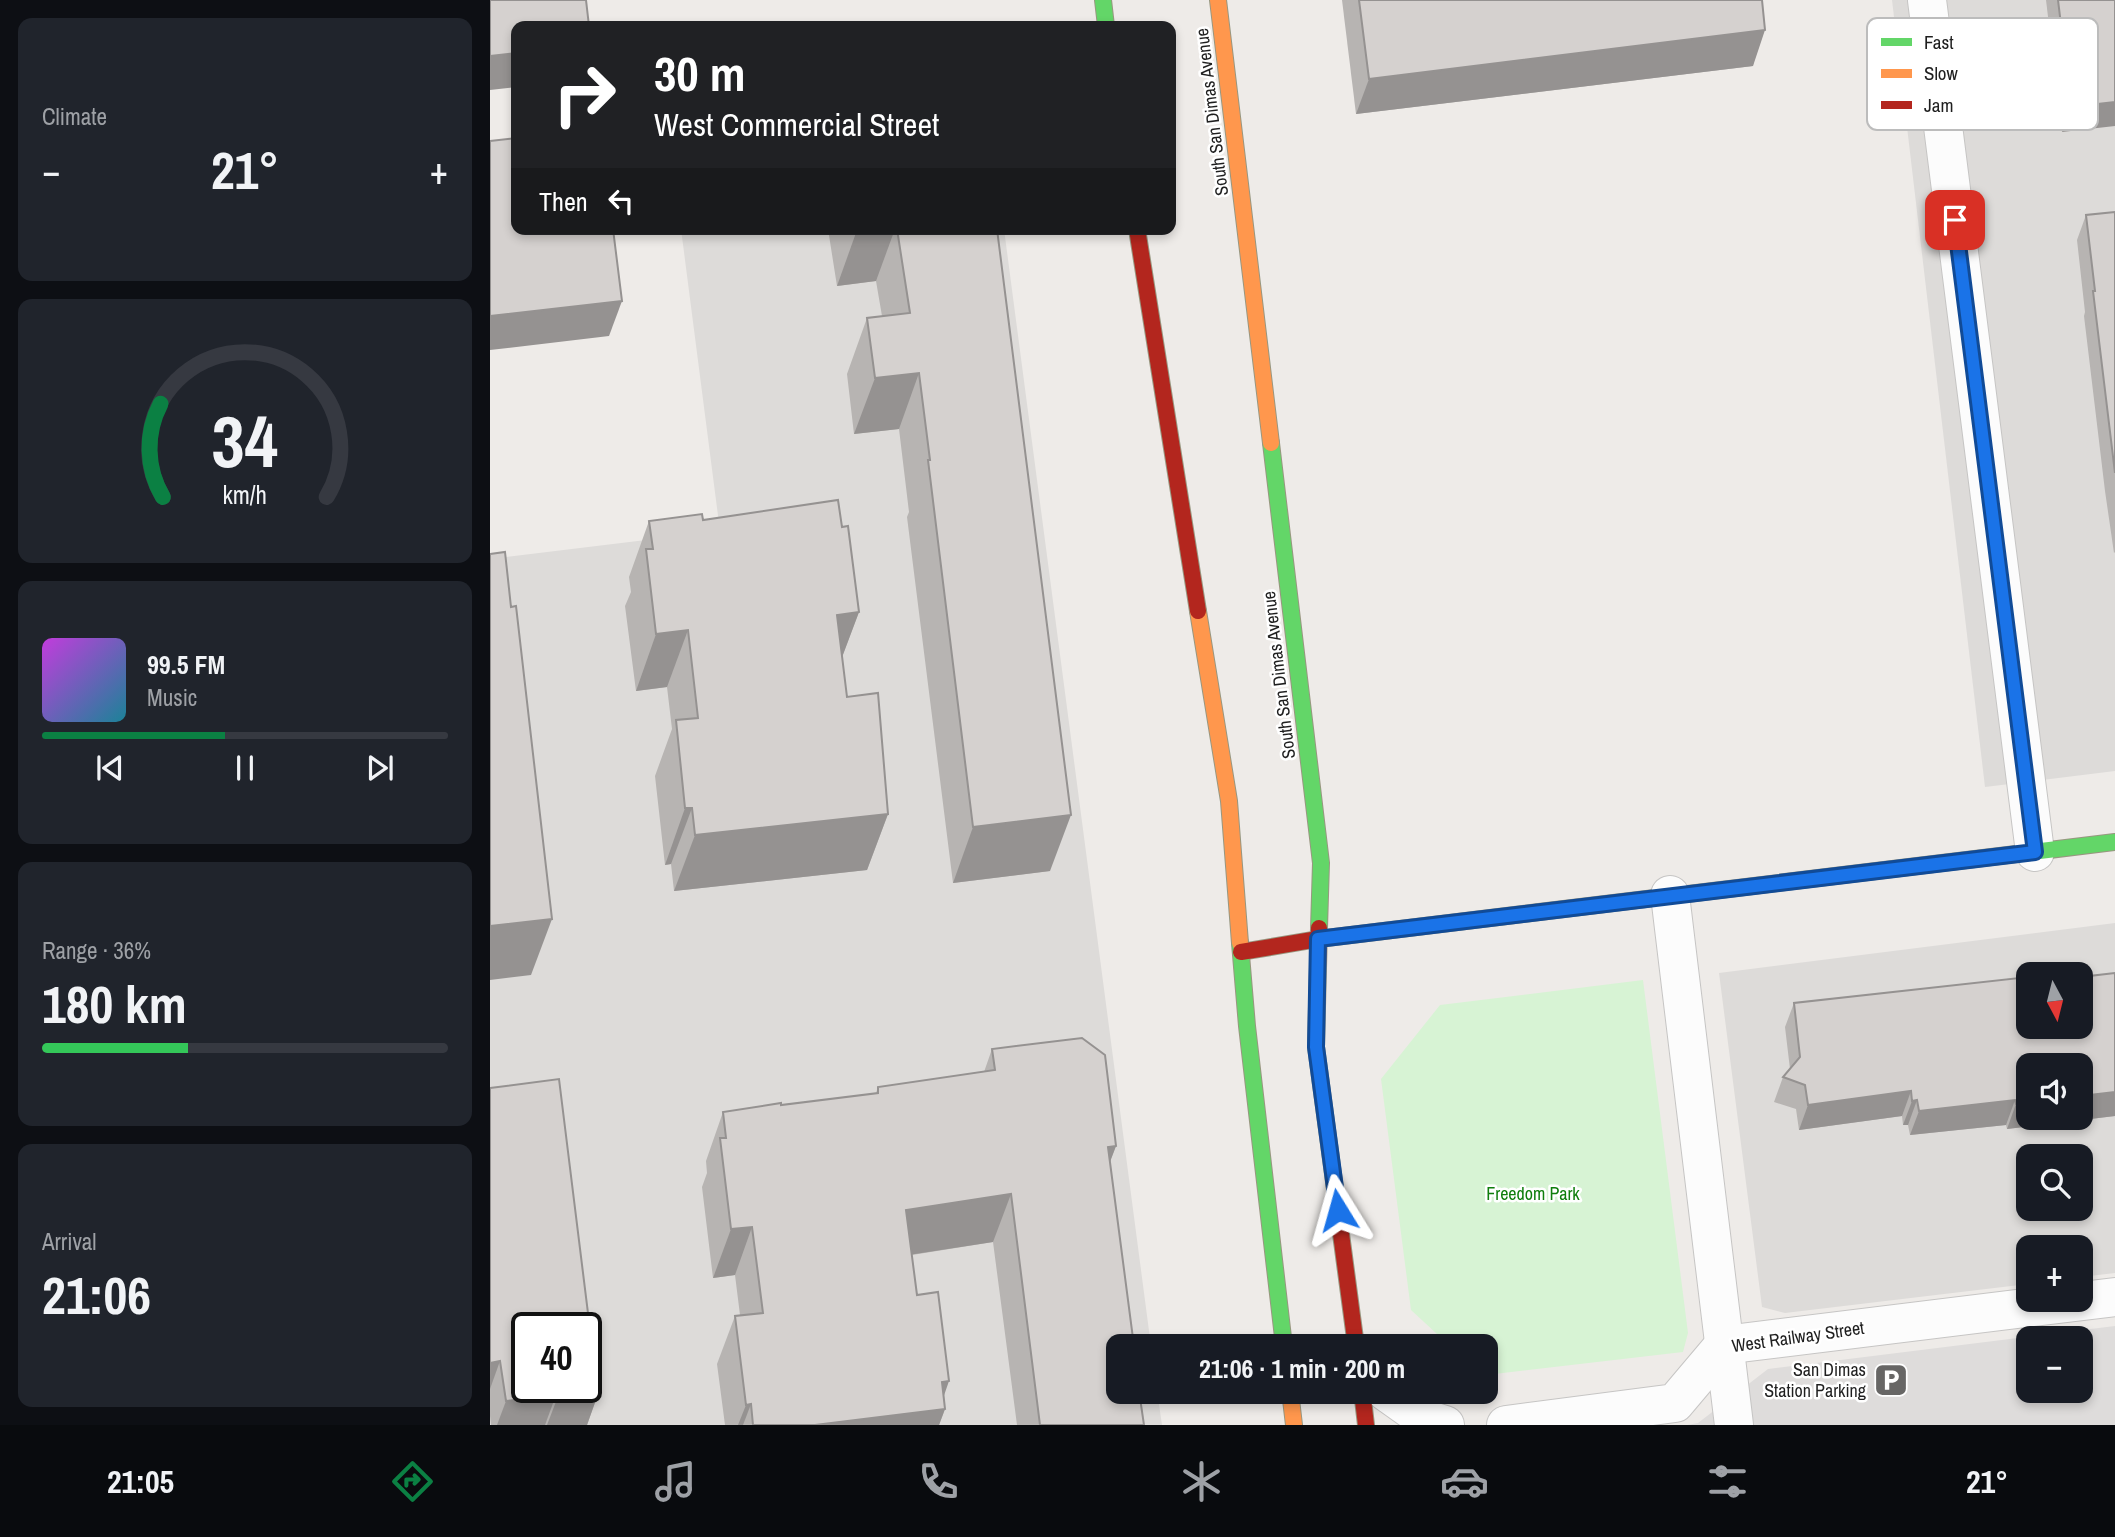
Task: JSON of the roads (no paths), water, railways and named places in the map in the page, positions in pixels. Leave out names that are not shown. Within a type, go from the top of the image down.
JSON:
[{"type":"street","points":[[1102,0],[1105,21]]},
{"type":"street","name":"South San Dimas Avenue","points":[[1218,0],[1321,863],[1316,1047],[1354,1334]]},
{"type":"street","points":[[1927,0],[1929,18]]},
{"type":"street","points":[[1943,130],[2035,852]]},
{"type":"street","points":[[1138,235],[1229,801],[1247,1026],[1283,1334]]},
{"type":"street","points":[[1241,952],[1318,939],[2115,842]]},
{"type":"street","points":[[1670,895],[1734,1425]]},
{"type":"street","name":"West Railway Street","points":[[1506,1425],[1675,1403],[1724,1345],[2115,1297]]},
{"type":"street","points":[[1292,1404],[1294,1425]]},
{"type":"street","points":[[1364,1404],[1366,1425]]},
{"type":"street","points":[[1403,1404],[1423,1418],[1445,1425]]},
{"type":"place","name":"San Dimas Station Parking","points":[[1891,1380]]},
{"type":"park label","name":"Freedom Park","points":[[1533,1194]]}]
